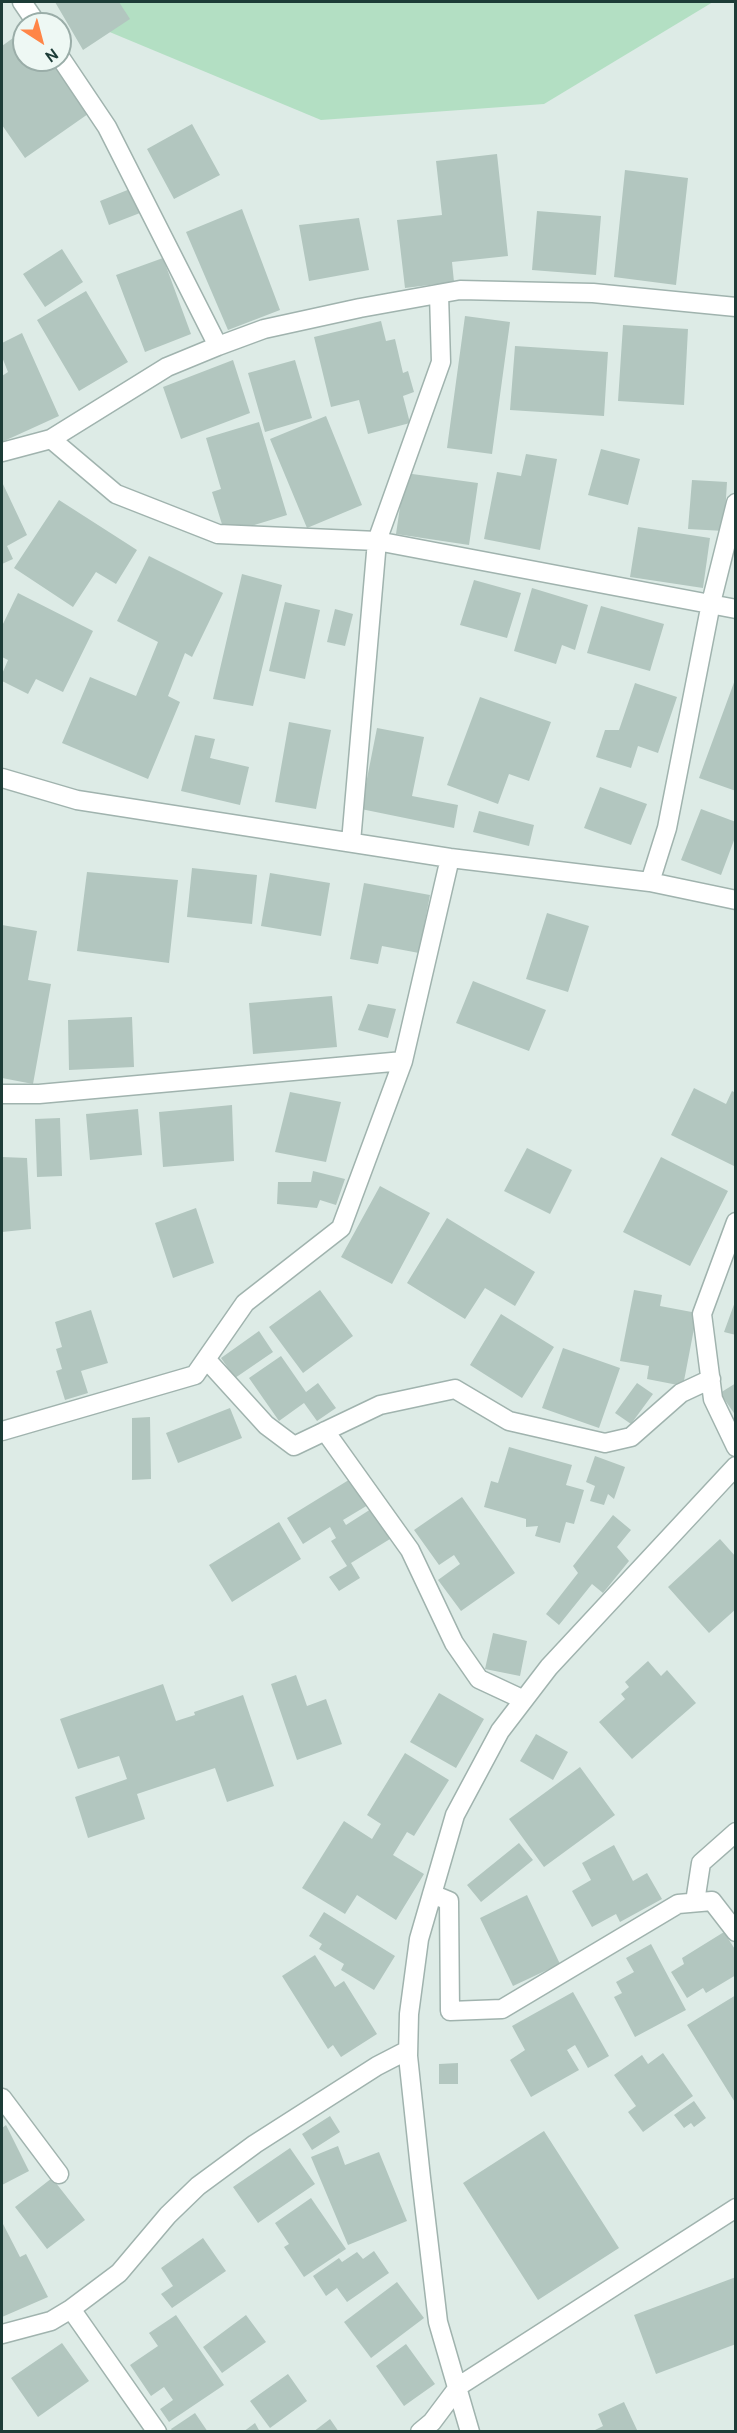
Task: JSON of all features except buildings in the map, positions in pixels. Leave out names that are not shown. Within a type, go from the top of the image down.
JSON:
[{"type":"street","points":[[70,72],[107,127],[218,346]]},
{"type":"street","points":[[2,452],[51,439],[166,367],[264,329],[439,294],[460,290],[593,292],[735,307]]},
{"type":"street","points":[[351,842],[377,541],[441,362],[439,294]]},
{"type":"street","points":[[51,439],[116,494],[218,534],[377,541],[735,609]]},
{"type":"street","points":[[650,882],[667,828],[711,603],[735,503]]},
{"type":"street","points":[[2,778],[77,800],[450,858],[650,882],[735,900]]},
{"type":"street","points":[[2,1431],[195,1375],[245,1303],[341,1228],[403,1061],[450,858]]},
{"type":"street","points":[[2,1094],[39,1094],[403,1061]]},
{"type":"street","points":[[735,1222],[702,1314],[713,1399],[735,1447]]},
{"type":"street","points":[[206,1359],[266,1425],[294,1446],[380,1405],[455,1389],[509,1421],[605,1443],[631,1437],[681,1393],[711,1379]]},
{"type":"street","points":[[325,1431],[411,1550],[454,1643],[479,1679],[524,1700]]},
{"type":"street","points":[[470,2432],[459,2386],[438,2322],[408,2050],[409,2013],[419,1939],[455,1815],[500,1731],[549,1667],[735,1466]]},
{"type":"street","points":[[695,1902],[701,1863],[735,1832]]},
{"type":"street","points":[[432,1894],[449,1900],[450,2011],[502,2009],[678,1904],[712,1900],[735,1932]]},
{"type":"street","points":[[2,2334],[51,2321],[71,2309],[119,2273],[168,2215],[198,2186],[255,2144],[377,2066],[408,2050]]},
{"type":"street","points":[[2,2098],[59,2174]]},
{"type":"street","points":[[420,2432],[432,2422],[459,2386],[735,2208]]},
{"type":"street","points":[[71,2309],[157,2432]]},
{"type":"green space","points":[[73,2],[713,2],[544,104],[321,120],[88,23]]}]
